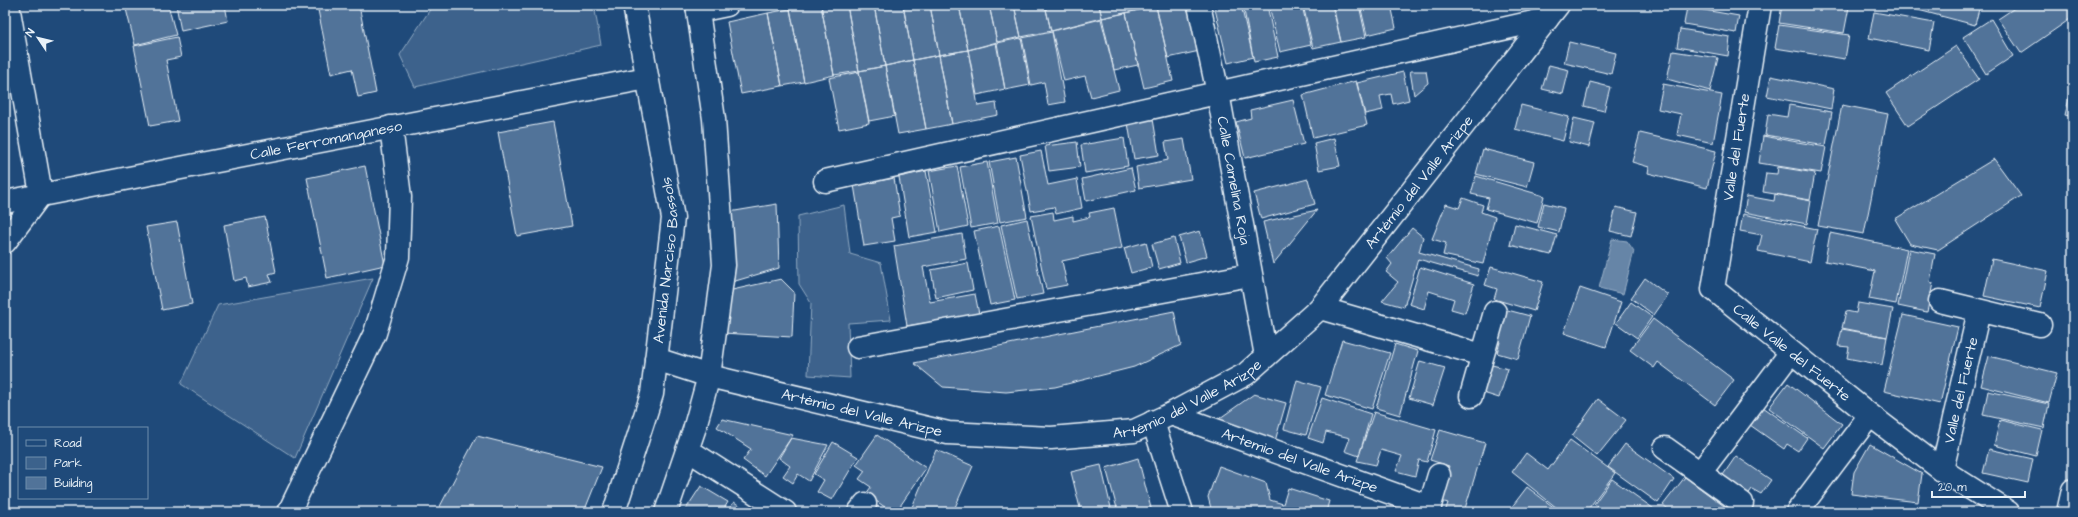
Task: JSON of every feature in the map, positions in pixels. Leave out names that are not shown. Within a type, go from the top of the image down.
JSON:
[{"type":"street","points":[[5,242],[41,194],[8,5]]},
{"type":"street","name":"Avenida Narciso Bassols","points":[[614,512],[652,394],[673,218],[634,5]]},
{"type":"street","points":[[666,512],[688,450],[709,376],[724,265],[714,119],[697,8],[727,5]]},
{"type":"street","name":"Calle Camelina Roja","points":[[1199,5],[1218,93],[1266,356]]},
{"type":"street","name":"Valle del Fuerte","points":[[1712,289],[1760,5]]},
{"type":"street","points":[[825,181],[1218,93],[1552,12]]},
{"type":"street","name":"Artémio del Valle Arizpe","points":[[656,360],[709,376],[948,433],[1051,438],[1134,431],[1246,374],[1320,308],[1552,12]]},
{"type":"street","name":"Calle Ferromanganeso","points":[[5,202],[647,78]]},
{"type":"street","points":[[289,512],[375,333],[398,257],[400,198],[391,127]]},
{"type":"street","points":[[858,347],[1250,275]]},
{"type":"street","name":"Calle Valle del Fuerte","points":[[1712,289],[1870,415],[1942,470],[2008,512]]},
{"type":"street","points":[[1940,301],[2040,325]]},
{"type":"street","points":[[1320,308],[1482,354]]},
{"type":"street","name":"Valle del Fuerte","points":[[1942,470],[1979,311]]},
{"type":"street","points":[[1471,396],[1495,312]]},
{"type":"street","points":[[1700,473],[1791,352]]},
{"type":"street","points":[[1797,512],[1870,415]]},
{"type":"street","points":[[1162,418],[1182,512]]},
{"type":"street","name":"Artemio del Valle Arizpe","points":[[1162,418],[1429,509],[1440,475]]},
{"type":"street","points":[[1665,448],[1742,503]]},
{"type":"street","points":[[688,450],[785,512]]},
{"type":"street","points":[[2068,512],[2073,490]]},
{"type":"green space","points":[[433,5],[594,5],[601,45],[415,87],[400,55]]},
{"type":"green space","points":[[844,205],[850,254],[881,263],[891,320],[848,323],[850,378],[808,375],[811,303],[799,284],[798,216]]},
{"type":"green space","points":[[373,278],[295,458],[181,384],[218,305]]},
{"type":"shaded area","points":[[1612,239],[1627,241],[1634,251],[1623,294],[1599,288]]},
{"type":"building","points":[[125,5],[168,5],[176,35],[135,45]]},
{"type":"building","points":[[176,5],[225,5],[228,21],[181,31]]},
{"type":"building","points":[[317,5],[359,5],[376,93],[358,97],[352,69],[331,74]]},
{"type":"building","points":[[821,5],[834,75],[804,82],[790,9]]},
{"type":"building","points":[[821,5],[847,5],[859,71],[834,75]]},
{"type":"building","points":[[847,5],[874,5],[885,66],[859,71]]},
{"type":"building","points":[[874,5],[903,5],[913,60],[885,66]]},
{"type":"building","points":[[903,5],[930,5],[939,55],[913,60]]},
{"type":"building","points":[[930,5],[959,5],[968,50],[939,55]]},
{"type":"building","points":[[959,5],[989,5],[997,42],[968,50]]},
{"type":"building","points":[[989,5],[1014,5],[1021,37],[997,42]]},
{"type":"building","points":[[1014,5],[1045,5],[1051,31],[1021,37]]},
{"type":"building","points":[[1045,5],[1099,5],[1102,18],[1051,31]]},
{"type":"building","points":[[1099,5],[1160,5],[1102,18]]},
{"type":"building","points":[[1194,5],[1204,50],[1168,58],[1156,6]]},
{"type":"building","points":[[1214,5],[1241,5],[1253,57],[1228,63]]},
{"type":"building","points":[[1243,5],[1267,5],[1278,57],[1254,62]]},
{"type":"building","points":[[1269,5],[1302,5],[1311,45],[1280,52]]},
{"type":"building","points":[[1303,5],[1332,5],[1341,42],[1313,48]]},
{"type":"building","points":[[1333,5],[1359,5],[1366,37],[1341,42]]},
{"type":"building","points":[[1360,5],[1391,5],[1396,28],[1367,35]]},
{"type":"building","points":[[1782,5],[1833,5],[1849,7],[1844,33],[1779,23]]},
{"type":"building","points":[[1899,5],[1980,5],[1975,25]]},
{"type":"building","points":[[2019,5],[2073,5],[2073,17],[2021,53],[1998,19]]},
{"type":"building","points":[[1156,6],[1173,81],[1144,88],[1126,13]]},
{"type":"building","points":[[1687,7],[1739,16],[1736,33],[1684,24]]},
{"type":"building","points":[[790,9],[804,82],[782,86],[768,13]]},
{"type":"building","points":[[1874,12],[1934,23],[1929,50],[1869,38]]},
{"type":"building","points":[[768,13],[782,86],[741,94],[727,22]]},
{"type":"building","points":[[1126,13],[1138,65],[1114,70],[1102,18]]},
{"type":"building","points":[[1101,19],[1119,90],[1091,97],[1085,76],[1064,81],[1052,31]]},
{"type":"building","points":[[1991,19],[2013,56],[1986,74],[1963,37]]},
{"type":"building","points":[[1779,25],[1849,35],[1845,59],[1775,48]]},
{"type":"building","points":[[1680,29],[1730,37],[1728,56],[1677,47]]},
{"type":"building","points":[[1052,32],[1065,102],[1048,105],[1044,82],[1031,85],[1022,38]]},
{"type":"building","points":[[177,37],[181,57],[166,60],[178,121],[150,126],[134,46]]},
{"type":"building","points":[[1021,38],[1030,85],[1005,90],[997,43]]},
{"type":"building","points":[[1569,42],[1616,53],[1611,74],[1564,63]]},
{"type":"building","points":[[996,43],[1005,89],[977,95],[968,50]]},
{"type":"building","points":[[1956,46],[1979,79],[1908,126],[1886,93]]},
{"type":"building","points":[[968,50],[978,106],[996,103],[998,115],[952,124],[939,55]]},
{"type":"building","points":[[1673,51],[1718,58],[1710,91],[1667,79]]},
{"type":"building","points":[[939,55],[952,124],[926,129],[913,60]]},
{"type":"building","points":[[913,60],[926,129],[898,134],[885,66]]},
{"type":"building","points":[[1549,65],[1569,70],[1563,94],[1542,89]]},
{"type":"building","points":[[885,66],[895,116],[869,121],[859,71]]},
{"type":"building","points":[[1410,71],[1426,71],[1428,83],[1414,95]]},
{"type":"building","points":[[859,72],[869,123],[839,129],[829,78]]},
{"type":"building","points":[[1403,72],[1409,100],[1393,104],[1391,94],[1380,96],[1383,110],[1365,114],[1357,83]]},
{"type":"building","points":[[1771,76],[1834,89],[1831,109],[1767,96]]},
{"type":"building","points":[[1356,81],[1367,125],[1313,138],[1303,95]]},
{"type":"building","points":[[1590,82],[1610,87],[1604,111],[1584,106]]},
{"type":"building","points":[[2073,82],[2073,117],[2065,115]]},
{"type":"building","points":[[1663,84],[1722,95],[1713,143],[1677,135],[1681,114],[1658,109]]},
{"type":"building","points":[[1293,100],[1304,144],[1245,158],[1236,122],[1251,118],[1250,110]]},
{"type":"building","points":[[1521,105],[1569,117],[1563,141],[1515,129]]},
{"type":"building","points":[[1789,105],[1832,112],[1826,145],[1765,135],[1768,114],[1787,117]]},
{"type":"building","points":[[1842,105],[1888,114],[1864,234],[1818,226]]},
{"type":"building","points":[[1574,118],[1595,123],[1589,147],[1569,142]]},
{"type":"building","points":[[1153,119],[1159,155],[1134,159],[1128,123]]},
{"type":"building","points":[[553,122],[572,226],[517,236],[498,132]]},
{"type":"building","points":[[1640,133],[1716,151],[1707,188],[1648,173],[1649,167],[1632,162]]},
{"type":"building","points":[[1763,136],[1826,147],[1821,173],[1759,163]]},
{"type":"building","points":[[1124,138],[1128,166],[1085,173],[1081,145]]},
{"type":"building","points":[[1334,138],[1340,166],[1319,170],[1314,143]]},
{"type":"building","points":[[1184,139],[1191,179],[1139,188],[1136,167],[1168,160],[1165,142]]},
{"type":"building","points":[[1077,142],[1080,167],[1049,171],[1045,146]]},
{"type":"building","points":[[1483,149],[1534,162],[1527,187],[1476,174]]},
{"type":"building","points":[[1041,151],[1048,185],[1077,179],[1082,208],[1056,214],[1054,207],[1031,211],[1020,155]]},
{"type":"building","points":[[1016,157],[1027,217],[1000,222],[989,162]]},
{"type":"building","points":[[1994,159],[2021,196],[1938,250],[1910,244],[1895,219]]},
{"type":"building","points":[[987,162],[998,223],[971,228],[960,167]]},
{"type":"building","points":[[365,166],[385,265],[327,278],[307,178]]},
{"type":"building","points":[[957,166],[968,226],[940,232],[929,171]]},
{"type":"building","points":[[1778,167],[1815,173],[1810,200],[1763,192],[1766,173],[1777,174]]},
{"type":"building","points":[[1131,168],[1136,190],[1086,201],[1082,179]]},
{"type":"building","points":[[926,171],[937,232],[909,237],[899,177]]},
{"type":"building","points":[[1476,176],[1544,196],[1537,223],[1486,209],[1489,198],[1471,194]]},
{"type":"building","points":[[894,178],[900,216],[891,218],[895,241],[864,246],[854,185]]},
{"type":"building","points":[[1308,179],[1315,204],[1261,219],[1254,193]]},
{"type":"building","points":[[1775,194],[1811,201],[1807,224],[1744,212],[1747,196],[1774,201]]},
{"type":"building","points":[[1463,198],[1483,205],[1481,212],[1495,217],[1483,264],[1443,255],[1446,243],[1432,239],[1446,204],[1459,208]]},
{"type":"building","points":[[1544,203],[1564,208],[1559,232],[1538,227]]},
{"type":"building","points":[[777,204],[779,268],[732,282],[729,212]]},
{"type":"building","points":[[1616,207],[1637,212],[1631,236],[1610,231]]},
{"type":"building","points":[[1114,208],[1122,248],[1062,261],[1067,285],[1046,289],[1031,216],[1053,212],[1054,220],[1073,216],[1073,221],[1090,217],[1089,213]]},
{"type":"building","points":[[1317,210],[1273,264],[1263,222]]},
{"type":"building","points":[[1743,214],[1817,229],[1810,262],[1758,251],[1762,235],[1740,231]]},
{"type":"building","points":[[265,217],[276,272],[269,274],[272,282],[248,287],[246,278],[234,281],[224,225]]},
{"type":"building","points":[[1027,219],[1043,294],[1017,299],[1001,225]]},
{"type":"building","points":[[177,222],[192,304],[162,310],[146,227]]},
{"type":"building","points":[[1515,224],[1557,235],[1551,255],[1510,245]]},
{"type":"building","points":[[999,226],[1015,300],[990,305],[974,231]]},
{"type":"building","points":[[1412,228],[1423,237],[1419,252],[1479,269],[1478,276],[1418,259],[1404,307],[1382,301],[1398,282],[1386,272],[1392,264],[1387,258]]},
{"type":"building","points":[[1200,231],[1207,256],[1186,262],[1179,237]]},
{"type":"building","points":[[1830,233],[1907,249],[1896,304],[1869,299],[1875,271],[1825,261]]},
{"type":"building","points":[[962,234],[966,259],[923,267],[930,302],[975,294],[979,314],[907,326],[894,246]]},
{"type":"building","points":[[1174,238],[1180,263],[1159,269],[1152,244]]},
{"type":"building","points":[[1146,242],[1152,267],[1131,273],[1124,248]]},
{"type":"building","points":[[1909,249],[1935,254],[1930,282],[1933,283],[1927,312],[1898,306]]},
{"type":"building","points":[[1992,259],[2048,271],[2040,308],[1984,296]]},
{"type":"building","points":[[968,263],[973,290],[936,298],[931,270]]},
{"type":"building","points":[[1420,267],[1474,284],[1465,313],[1451,309],[1454,299],[1429,291],[1424,309],[1409,304]]},
{"type":"building","points":[[1491,267],[1543,282],[1534,311],[1494,299],[1497,289],[1485,285]]},
{"type":"building","points":[[1645,278],[1668,295],[1654,315],[1631,298]]},
{"type":"building","points":[[781,279],[794,292],[792,337],[722,333],[728,291]]},
{"type":"building","points":[[1580,288],[1621,302],[1606,347],[1564,333]]},
{"type":"building","points":[[1631,302],[1652,317],[1637,338],[1616,323]]},
{"type":"building","points":[[1858,303],[1893,309],[1887,337],[1842,328],[1846,311],[1856,313]]},
{"type":"building","points":[[1500,308],[1530,316],[1518,359],[1497,353],[1500,342],[1491,340]]},
{"type":"building","points":[[1174,311],[1181,345],[1134,367],[1055,387],[1006,392],[943,387],[914,363]]},
{"type":"building","points":[[1903,315],[1958,327],[1940,404],[1884,391]]},
{"type":"building","points":[[1653,319],[1734,380],[1715,405],[1658,362],[1654,368],[1630,350]]},
{"type":"building","points":[[1842,329],[1887,337],[1882,365],[1847,358],[1849,347],[1838,346]]},
{"type":"building","points":[[1342,340],[1390,353],[1372,409],[1325,395]]},
{"type":"building","points":[[1395,344],[1418,351],[1400,415],[1376,408]]},
{"type":"building","points":[[1989,356],[2057,373],[2049,403],[1981,386]]},
{"type":"building","points":[[1420,361],[1445,368],[1433,405],[1409,398]]},
{"type":"building","points":[[1492,365],[1508,369],[1499,398],[1477,391],[1483,374],[1489,376]]},
{"type":"building","points":[[1297,380],[1321,387],[1306,435],[1284,429]]},
{"type":"building","points":[[1788,383],[1842,424],[1824,448],[1769,408]]},
{"type":"building","points":[[1988,391],[2049,404],[2044,428],[1983,415]]},
{"type":"building","points":[[1254,394],[1286,403],[1275,441],[1213,423]]},
{"type":"building","points":[[1322,398],[1371,414],[1359,456],[1345,451],[1350,438],[1326,432],[1323,443],[1308,438]]},
{"type":"building","points":[[1598,399],[1626,420],[1597,456],[1572,436]]},
{"type":"building","points":[[1763,407],[1807,438],[1798,451],[1787,444],[1784,449],[1750,425]]},
{"type":"building","points":[[1374,412],[1436,430],[1427,462],[1419,460],[1415,476],[1396,471],[1402,456],[1381,450],[1376,465],[1357,461]]},
{"type":"building","points":[[722,419],[793,435],[765,476],[743,460],[751,449],[717,427]]},
{"type":"building","points":[[2000,420],[2042,430],[2036,456],[1994,445]]},
{"type":"building","points":[[1440,430],[1485,443],[1464,512],[1445,512],[1448,503],[1438,500],[1449,466],[1430,460]]},
{"type":"building","points":[[877,435],[926,468],[896,512],[892,512],[866,494],[871,487],[859,479],[865,471],[856,465]]},
{"type":"building","points":[[477,436],[602,467],[584,512],[437,512]]},
{"type":"building","points":[[791,438],[828,445],[809,481],[798,474],[793,483],[783,476],[790,466],[779,458]]},
{"type":"building","points":[[1570,440],[1615,473],[1586,512],[1562,512],[1512,472],[1526,453],[1548,470]]},
{"type":"building","points":[[833,442],[858,457],[832,500],[817,492],[824,480],[814,474]]},
{"type":"building","points":[[1625,444],[1674,479],[1658,503],[1608,467]]},
{"type":"building","points":[[1870,444],[1922,474],[1918,502],[1851,494],[1854,472]]},
{"type":"building","points":[[1989,449],[2033,459],[2028,483],[1983,473]]},
{"type":"building","points":[[936,450],[973,466],[953,512],[910,512]]},
{"type":"building","points":[[1736,456],[1771,480],[1761,494],[1752,489],[1747,496],[1721,478]]},
{"type":"building","points":[[1138,458],[1152,512],[1118,512],[1106,468]]},
{"type":"building","points":[[1101,465],[1112,512],[1095,512],[1094,509],[1081,512],[1071,472]]},
{"type":"building","points":[[1219,466],[1266,483],[1270,500],[1283,504],[1288,488],[1329,501],[1326,512],[1212,512],[1208,497]]},
{"type":"building","points":[[1685,477],[1732,512],[1672,512],[1663,505]]},
{"type":"building","points":[[1612,479],[1657,511],[1605,512],[1594,504]]},
{"type":"building","points":[[701,486],[728,502],[722,512],[684,512]]},
{"type":"building","points":[[1527,487],[1560,512],[1516,512],[1511,508]]},
{"type":"building","points":[[734,502],[749,512],[727,512]]},
{"type":"building","points":[[871,502],[886,512],[865,512]]}]
